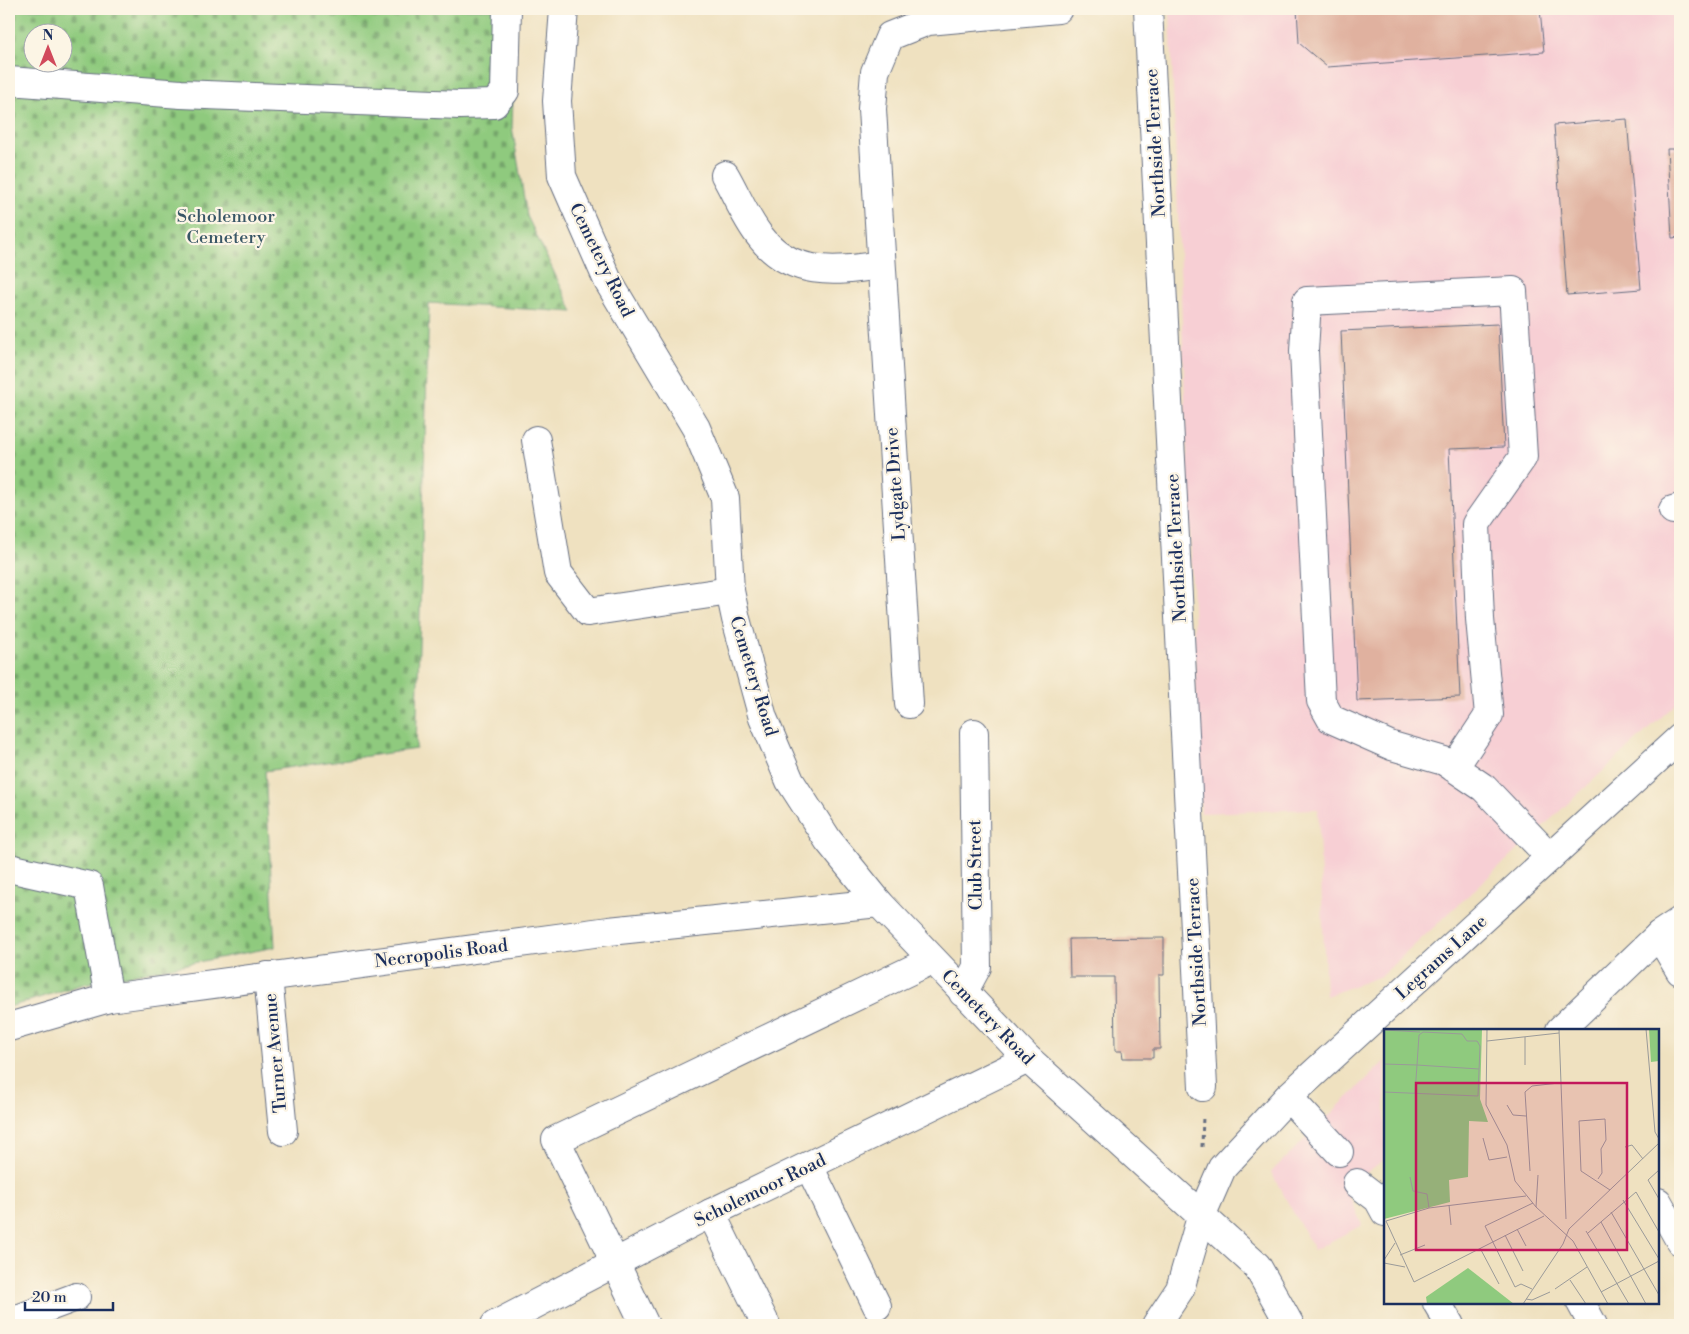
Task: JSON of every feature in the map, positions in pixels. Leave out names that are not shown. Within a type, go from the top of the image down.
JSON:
[{"type":"street","points":[[9,81],[181,94],[460,105],[494,104],[505,91],[507,9]]},
{"type":"street","name":"Cemetery Road","points":[[564,9],[557,101],[562,176],[608,282],[696,428],[725,498],[730,591],[763,718],[790,781],[828,840],[879,903],[1028,1059],[1202,1214],[1257,1266],[1290,1325]]},
{"type":"street","name":"Lydgate Drive","points":[[909,704],[872,109],[875,72],[890,36],[928,21],[1058,9]]},
{"type":"street","name":"Northside Terrace","points":[[1148,9],[1203,1087]]},
{"type":"street","points":[[725,175],[758,235],[779,257],[807,268],[845,270],[881,265]]},
{"type":"street","points":[[1454,768],[1489,715],[1480,619],[1476,524],[1523,458],[1513,291],[1307,301],[1304,351],[1321,701],[1331,720],[1392,746],[1444,761],[1454,768],[1484,788],[1550,857]]},
{"type":"street","points":[[536,440],[558,573],[588,612],[730,591]]},
{"type":"street","name":"Club Street","points":[[963,993],[977,967],[974,733]]},
{"type":"street","name":"Legrams Lane","points":[[1156,1325],[1180,1289],[1202,1214],[1222,1168],[1288,1097],[1680,738]]},
{"type":"street","points":[[9,868],[89,886],[109,998]]},
{"type":"street","name":"Necropolis Road","points":[[9,1027],[109,998],[609,931],[879,903]]},
{"type":"street","points":[[1561,1029],[1670,928],[1680,971]]},
{"type":"street","points":[[644,1325],[556,1140],[932,960]]},
{"type":"street","name":"Turner Avenue","points":[[268,976],[282,1131]]},
{"type":"street","name":"Scholemoor Road","points":[[511,1322],[615,1263],[711,1213],[1028,1059]]},
{"type":"street","points":[[1288,1097],[1339,1152]]},
{"type":"street","points":[[809,1166],[876,1306]]},
{"type":"street","points":[[1659,1204],[1680,1241]]},
{"type":"street","points":[[711,1213],[766,1325]]},
{"type":"street","points":[[9,1322],[76,1297]]},
{"type":"street","points":[[1439,1304],[1450,1325]]},
{"type":"street","points":[[1582,1304],[1593,1325]]},
{"type":"shaded area","points":[[1170,9],[1680,9],[1680,700],[1381,976],[1326,996],[1318,809],[1201,813]]},
{"type":"shaded area","points":[[1384,1062],[1384,1160],[1346,1188],[1362,1225],[1314,1250],[1271,1172]]},
{"type":"green space","name":"Scholemoor Cemetery","points":[[9,9],[516,9],[512,127],[527,216],[573,312],[429,303],[416,749],[265,771],[275,947],[84,984],[9,1007]]},
{"type":"building","points":[[1297,9],[1540,9],[1544,52],[1327,67],[1299,43]]},
{"type":"building","points":[[1627,119],[1641,289],[1567,295],[1554,125]]},
{"type":"building","points":[[1667,149],[1680,149],[1680,237],[1672,238]]},
{"type":"building","points":[[1498,324],[1504,447],[1449,449],[1460,697],[1357,701],[1341,331]]},
{"type":"building","points":[[1164,938],[1164,975],[1159,975],[1160,1049],[1153,1049],[1153,1058],[1123,1058],[1122,1051],[1115,1051],[1114,977],[1070,977],[1069,939]]}]
